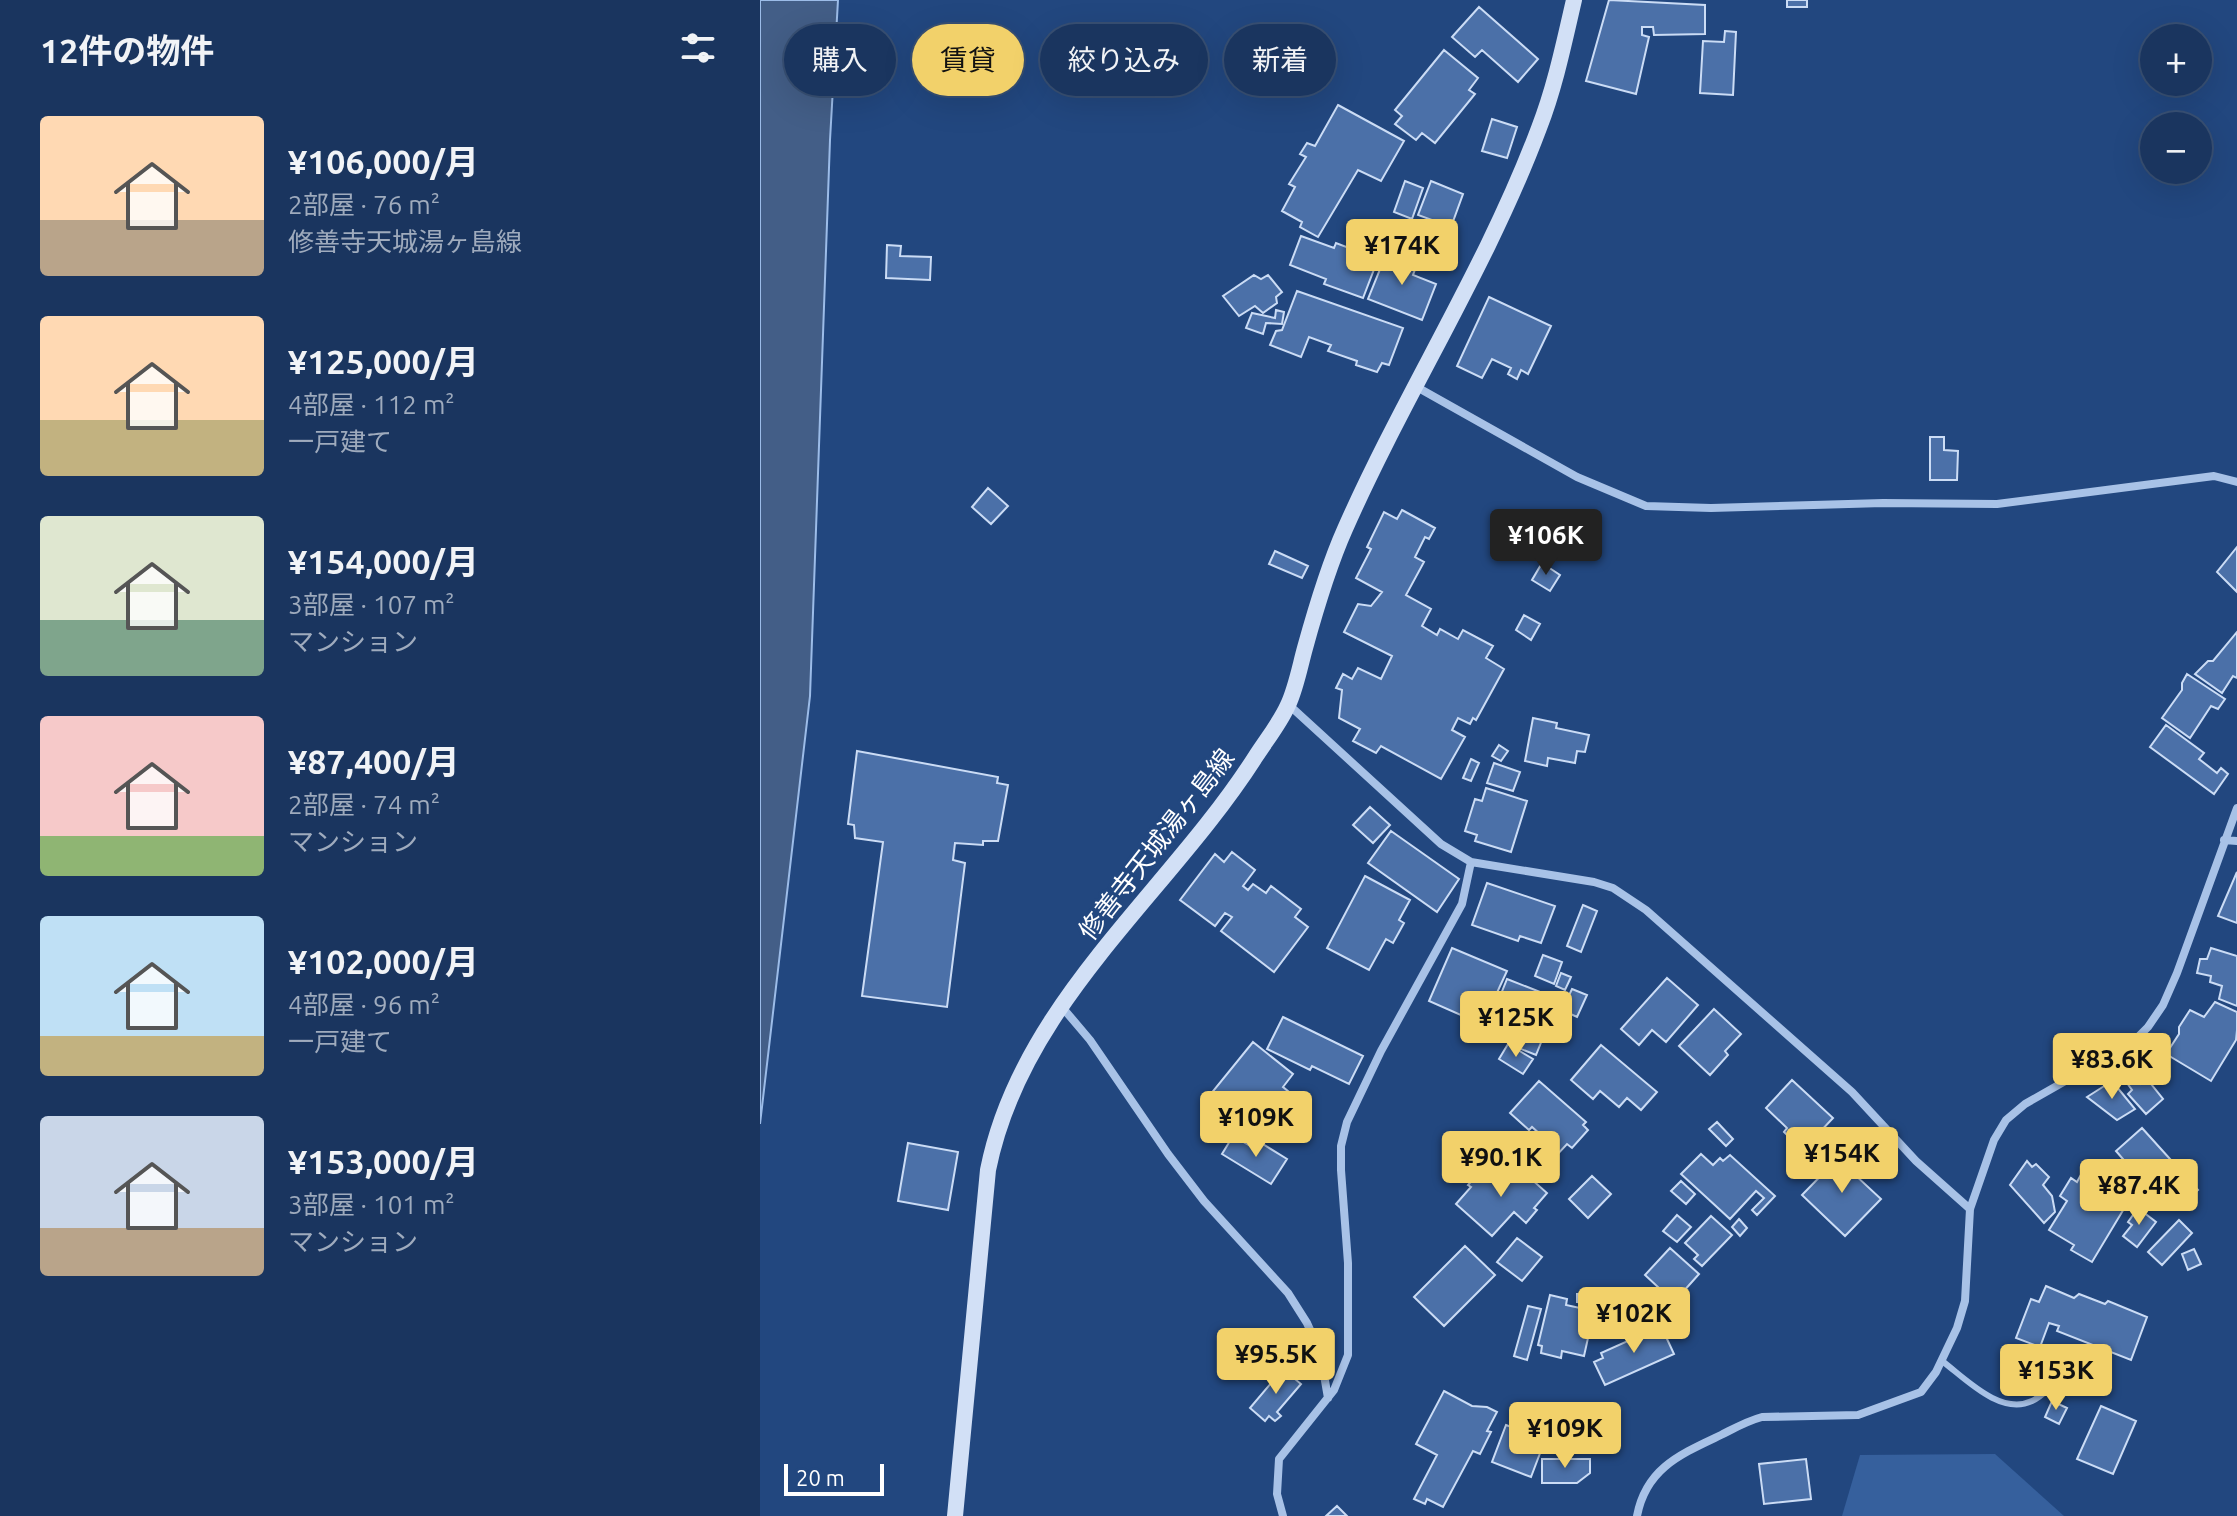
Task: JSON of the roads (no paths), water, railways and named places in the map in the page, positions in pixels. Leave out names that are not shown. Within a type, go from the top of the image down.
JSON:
[{"type":"main road","name":"修善寺天城湯ヶ島線","points":[[955,1516],[988,1170],[996,1132],[1024,1068],[1069,993],[1230,798],[1289,704],[1316,609],[1344,530],[1483,257],[1539,129],[1559,69],[1574,0]]},
{"type":"street","points":[[1415,386],[1577,477],[1646,506],[1997,504],[2214,476],[2237,482]]},
{"type":"street","points":[[1289,704],[1441,844],[1471,862],[1594,882],[1613,888],[1646,910],[1852,1092],[1916,1161],[1970,1209]]},
{"type":"street","points":[[1637,1516],[1641,1496],[1648,1484],[1680,1454],[1747,1421],[1762,1417],[1858,1415],[1921,1392],[1942,1361],[1965,1301],[1970,1209],[1994,1140],[2006,1120],[2025,1104],[2132,1043],[2148,1027],[2163,1005],[2177,973],[2237,808]]},
{"type":"street","points":[[2224,840],[2237,841]]},
{"type":"street","points":[[1283,1516],[1277,1494],[1279,1459],[1328,1398],[1348,1355],[1348,1263],[1341,1170],[1341,1146],[1347,1122],[1396,1023],[1462,904],[1471,862]]},
{"type":"street","points":[[1061,1006],[1090,1040],[1195,1189],[1288,1293],[1320,1352],[1328,1398]]},
{"type":"lane","points":[[1942,1361],[2000,1402],[2017,1405],[2032,1401],[2065,1370]]}]
